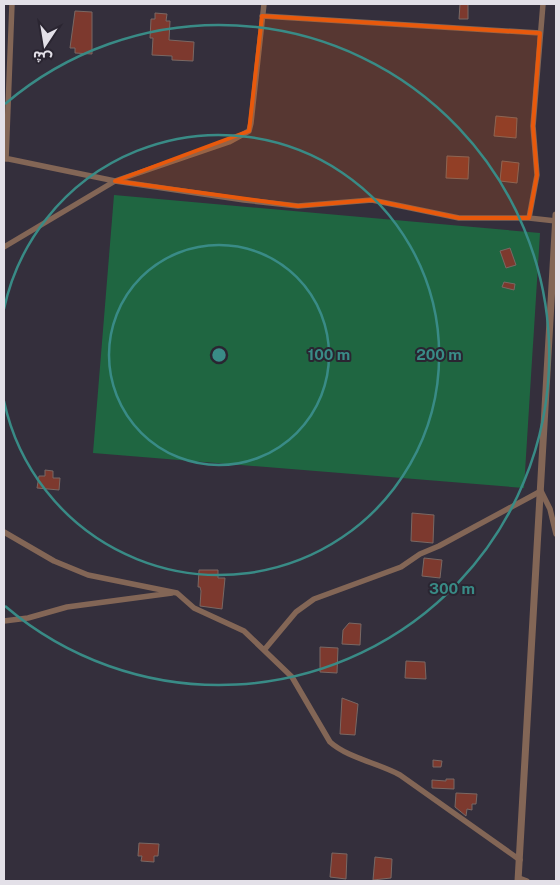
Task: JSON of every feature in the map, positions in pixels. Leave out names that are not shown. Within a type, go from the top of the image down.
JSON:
[{"type":"street","points":[[12,4],[5,159],[115,181],[298,206],[372,200],[459,218],[530,218],[556,221]]},
{"type":"street","points":[[4,247],[115,181],[229,142],[248,132],[252,123],[264,4]]},
{"type":"street","points":[[530,218],[537,175],[533,126],[543,4]]},
{"type":"street","points":[[262,16],[540,33]]},
{"type":"street","points":[[527,881],[519,879],[556,215]]},
{"type":"street","points":[[541,491],[550,510],[556,534]]},
{"type":"street","points":[[265,649],[296,612],[314,599],[401,566],[420,554],[439,546],[541,491]]},
{"type":"street","points":[[4,532],[54,561],[88,575],[176,593],[194,608],[244,631],[265,649],[292,677],[330,742],[339,750],[385,767],[400,775],[520,860]]},
{"type":"street","points":[[4,621],[28,618],[67,606],[176,593]]},
{"type":"highlighted area","points":[[262,16],[540,33],[533,126],[537,175],[529,218],[459,218],[372,200],[298,206],[115,181],[249,131]]},
{"type":"green space","points":[[114,195],[540,233],[524,488],[93,453]]},
{"type":"building","points":[[460,4],[468,4],[468,19],[459,19]]},
{"type":"building","points":[[75,11],[92,12],[92,54],[75,53],[75,48],[70,48]]},
{"type":"building","points":[[155,13],[167,14],[166,21],[170,21],[169,40],[194,42],[193,61],[172,60],[172,56],[152,55],[153,38],[150,38],[151,19],[155,19]]},
{"type":"building","points":[[496,116],[517,118],[516,138],[494,136]]},
{"type":"building","points":[[447,156],[469,157],[468,179],[446,178]]},
{"type":"building","points":[[502,161],[519,163],[517,183],[500,181]]},
{"type":"building","points":[[510,248],[516,265],[506,268],[500,251]]},
{"type":"building","points":[[504,282],[515,284],[514,290],[502,287]]},
{"type":"building","points":[[45,470],[53,471],[53,478],[60,478],[59,490],[37,488],[39,476],[45,476]]},
{"type":"building","points":[[412,513],[434,515],[433,543],[411,541]]},
{"type":"building","points":[[424,558],[442,560],[440,578],[422,576]]},
{"type":"building","points":[[199,570],[218,570],[218,578],[225,578],[222,609],[200,606]]},
{"type":"building","points":[[349,623],[361,624],[360,645],[342,644],[343,630]]},
{"type":"building","points":[[320,647],[338,648],[337,673],[320,672]]},
{"type":"building","points":[[406,661],[425,662],[426,679],[405,678]]},
{"type":"building","points":[[342,698],[358,704],[355,735],[340,734]]},
{"type":"building","points":[[433,760],[442,761],[441,767],[433,767]]},
{"type":"building","points":[[446,779],[454,779],[454,789],[432,788],[432,780],[446,781]]},
{"type":"building","points":[[456,793],[477,794],[476,804],[472,804],[472,810],[467,809],[466,816],[455,807]]},
{"type":"building","points":[[139,843],[159,844],[158,856],[154,856],[154,862],[141,861],[142,856],[138,856]]},
{"type":"building","points":[[332,853],[347,854],[346,879],[330,877]]},
{"type":"building","points":[[375,857],[392,859],[391,878],[373,880]]}]
